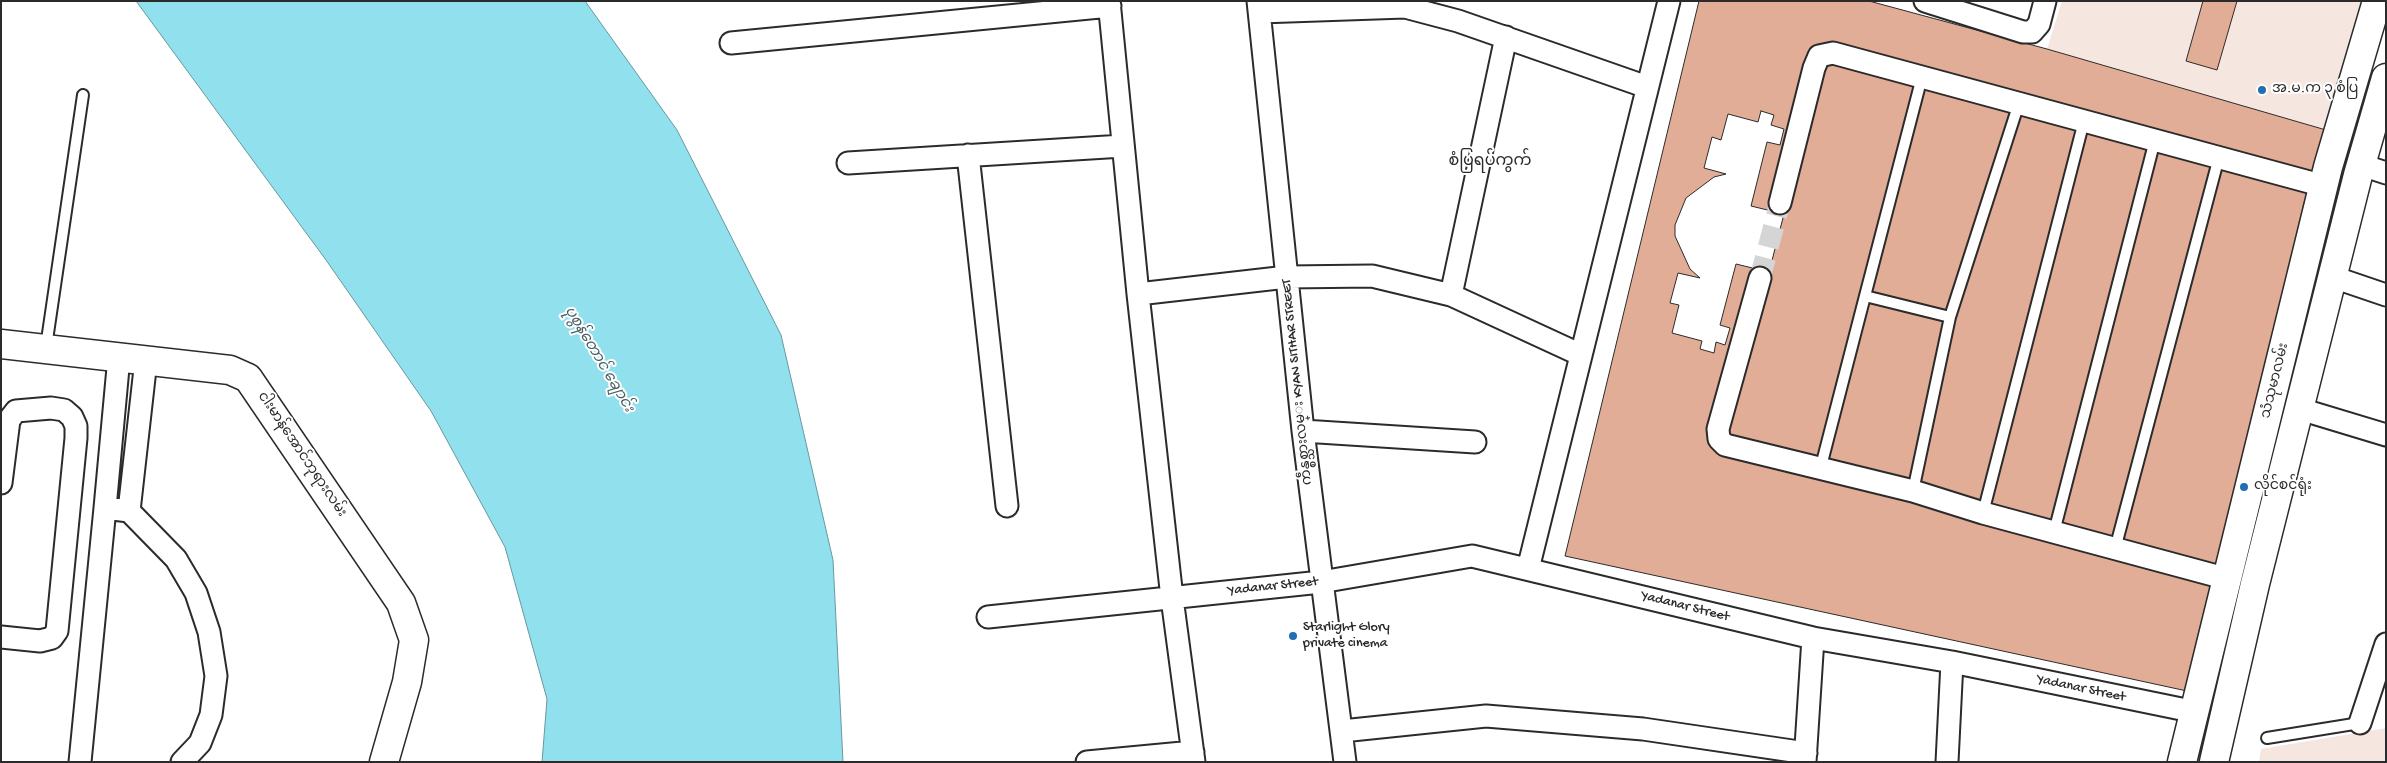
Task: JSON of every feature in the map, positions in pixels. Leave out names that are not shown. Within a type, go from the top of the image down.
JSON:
[{"type":"main road","name":"သံသုမာလမ်း","points":[[2182,762],[2196,712],[2326,176],[2377,1]]},
{"type":"main road","points":[[2214,762],[2256,584],[2333,277],[2369,171],[2386,78]]},
{"type":"main road","points":[[2326,176],[2369,171]]},
{"type":"main road","name":"ငါးမာန်အောင်ဘုရားလမ်း","points":[[1,344],[230,370],[248,378],[401,603],[414,640],[407,682],[384,762]]},
{"type":"street","points":[[1528,569],[1668,1]]},
{"type":"street","points":[[1925,1],[2023,32],[2032,32],[2039,24],[2045,1]]},
{"type":"street","points":[[731,42],[1110,3],[1138,294],[1172,598],[1194,757],[1087,762]]},
{"type":"street","points":[[1259,6],[1405,7],[1458,20],[1647,87]]},
{"type":"street","name":"ကဵန္စစ္သားလမ္း KYAN SITHAR STREET","points":[[1259,6],[1303,432],[1345,762]]},
{"type":"street","points":[[1451,294],[1506,37]]},
{"type":"street","points":[[1780,203],[1814,68],[1819,56],[1833,53],[2219,157],[2326,176]]},
{"type":"street","points":[[848,162],[1123,146]]},
{"type":"street","points":[[968,155],[1007,506]]},
{"type":"street","points":[[1138,294],[1287,277],[1372,276],[1451,294],[1581,355]]},
{"type":"street","points":[[2333,277],[2386,295]]},
{"type":"street","points":[[1760,278],[1718,429],[1719,439],[1725,445],[1820,470],[1913,491],[1983,513],[2228,579]]},
{"type":"street","points":[[80,762],[105,508],[132,359]]},
{"type":"street","points":[[129,511],[132,359]]},
{"type":"street","points":[[1,483],[9,420],[16,411],[51,408],[64,410],[72,417],[76,426],[76,438],[57,632],[52,638],[40,640],[1,637]]},
{"type":"street","points":[[2300,409],[2386,435]]},
{"type":"street","points":[[1303,432],[1475,442]]},
{"type":"street","points":[[105,508],[129,511],[176,559],[196,593],[209,632],[216,676],[211,716],[200,743],[182,762]]},
{"type":"street","name":"Yadanar Street","points":[[988,617],[1321,582],[1472,556],[1813,638],[1952,662],[2196,712]]},
{"type":"street","points":[[1342,732],[1486,716],[1643,730],[1805,757],[1813,638]]},
{"type":"street","points":[[2360,723],[2386,644]]},
{"type":"street","points":[[1947,762],[1952,662]]},
{"type":"lane","points":[[1820,470],[1922,77]]},
{"type":"lane","points":[[46,348],[83,95]]},
{"type":"lane","points":[[1913,491],[1950,317],[2019,103]]},
{"type":"lane","points":[[1983,513],[2084,121]]},
{"type":"lane","points":[[2054,532],[2155,140]]},
{"type":"lane","points":[[2115,549],[2219,157]]},
{"type":"lane","points":[[1865,296],[1950,317]]},
{"type":"lane","points":[[2267,738],[2360,723]]},
{"type":"shaded area","name":"အ.မ.က ၃ စံပြ","points":[[2062,1],[2361,1],[2326,130],[2047,49]]},
{"type":"shaded area","points":[[2386,728],[2386,762],[2259,762],[2261,749]]},
{"type":"water","name":"ပုစွန်တောင် ချောင်း","points":[[136,1],[585,1],[677,130],[781,335],[833,560],[843,762],[542,762],[547,699],[505,547],[431,411],[326,260]]},
{"type":"building","points":[[1699,1],[1869,1],[2047,49],[2326,130],[2187,691],[1565,556]]},
{"type":"building","points":[[2203,1],[2237,1],[2217,70],[2186,61]]},
{"type":"building","points":[[1761,111],[1774,115],[1771,125],[1784,129],[1780,145],[1767,142],[1751,206],[1784,214],[1769,272],[1736,264],[1720,325],[1730,328],[1725,345],[1716,342],[1714,353],[1700,349],[1702,341],[1672,333],[1679,305],[1670,303],[1678,273],[1700,278],[1690,269],[1675,236],[1675,225],[1686,198],[1714,177],[1726,174],[1704,168],[1712,137],[1721,140],[1728,114],[1758,122]]},
{"type":"tunnel","points":[[1760,278],[1780,203]]},
{"type":"place","name":"အ.မ.က ၃ စံပြ","points":[[2262,90]]},
{"type":"place","name":"လိုင်စင်ရုံး","points":[[2244,487]]},
{"type":"place","name":"Starlight Glory private cinema","points":[[1293,636]]},
{"type":"district","name":"စံပြရပ်ကွက်","points":[[1490,163]]}]
